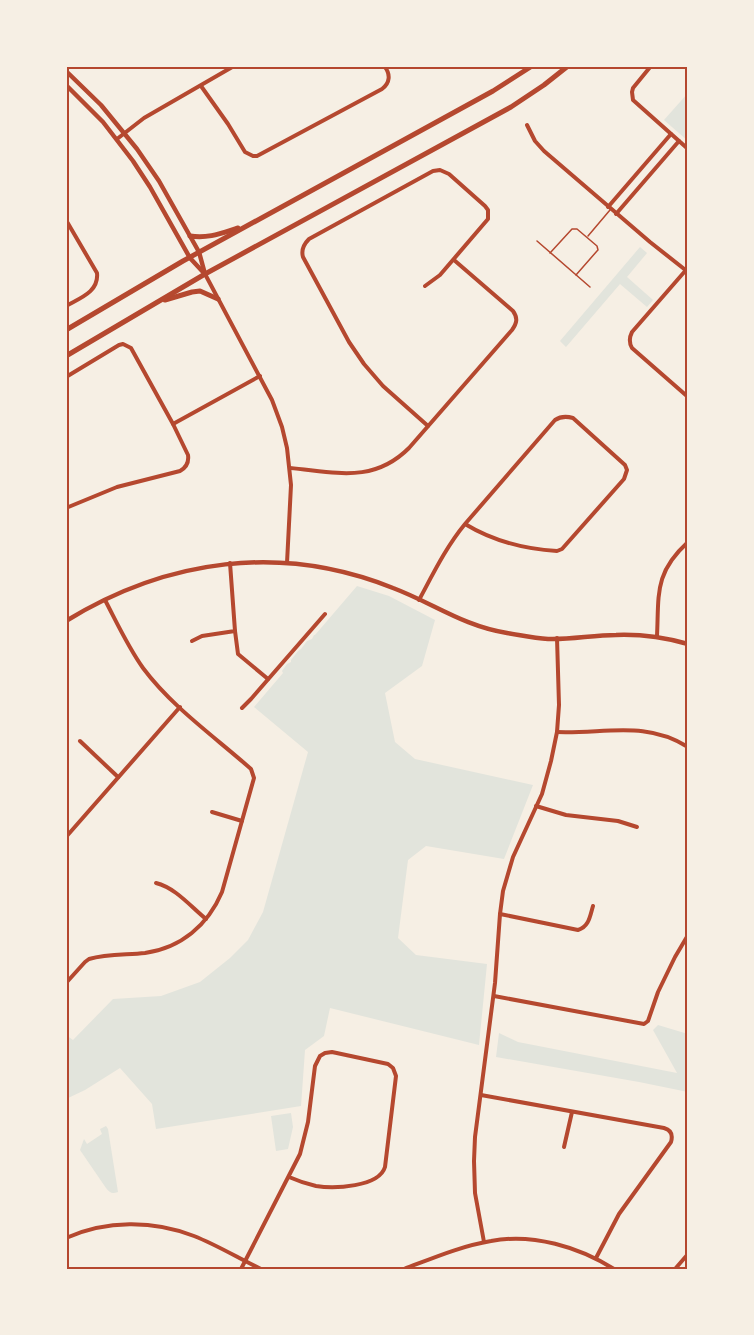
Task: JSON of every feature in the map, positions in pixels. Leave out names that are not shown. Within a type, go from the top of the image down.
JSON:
[{"type":"main road","points":[[66,330],[200,252],[500,87],[532,66]]},
{"type":"main road","points":[[66,356],[205,274],[504,111],[568,66]]},
{"type":"main road","points":[[190,236],[210,237],[251,224]]},
{"type":"main road","points":[[155,303],[200,291],[218,298]]},
{"type":"street","points":[[117,139],[144,118],[234,66]]},
{"type":"street","points":[[201,86],[245,152],[257,156],[382,89],[386,86],[389,77],[384,66]]},
{"type":"street","points":[[651,66],[633,88],[633,99],[688,149]]},
{"type":"street","points":[[66,71],[125,133],[159,181],[200,252],[205,274]]},
{"type":"street","points":[[66,85],[117,139],[150,187],[190,258],[205,274],[272,400],[280,421],[290,468],[291,494],[287,563]]},
{"type":"street","points":[[526,125],[544,151],[616,214],[687,271],[632,332],[629,342],[632,348],[688,397]]},
{"type":"street","points":[[609,208],[671,134]]},
{"type":"street","points":[[616,214],[679,141]]},
{"type":"street","points":[[425,286],[441,275],[488,219],[488,210],[485,206],[449,174],[440,170],[433,171],[309,240],[303,248],[303,257],[356,354],[383,386],[428,426]]},
{"type":"street","points":[[66,220],[98,278],[98,283],[93,290],[66,306]]},
{"type":"street","points":[[290,468],[346,474],[363,473],[376,470],[393,461],[403,454],[512,330],[516,322],[513,311],[454,260]]},
{"type":"street","points":[[66,377],[119,345],[126,345],[135,352],[189,458],[183,470],[117,487],[66,508]]},
{"type":"street","points":[[173,424],[260,376]]},
{"type":"street","points":[[419,600],[465,524],[559,417],[573,418],[625,465],[627,470],[624,479],[562,549],[557,551],[522,547],[496,539],[465,524]]},
{"type":"street","points":[[657,636],[661,579],[675,555],[688,542]]},
{"type":"street","points":[[230,563],[238,654],[268,680]]},
{"type":"street","points":[[66,621],[105,599],[142,583],[191,569],[230,563],[287,563],[350,573],[393,588],[460,619],[505,633],[548,639],[614,634],[657,636],[688,644]]},
{"type":"street","points":[[66,983],[89,959],[145,953],[167,947],[191,934],[206,919],[222,892],[254,782],[251,769],[154,682],[133,654],[105,599]]},
{"type":"street","points":[[242,708],[325,614]]},
{"type":"street","points":[[192,641],[202,636],[236,631]]},
{"type":"street","points":[[484,1242],[475,1192],[474,1161],[494,996],[500,914],[503,891],[513,857],[547,780],[558,732],[557,638]]},
{"type":"street","points":[[66,837],[180,707]]},
{"type":"street","points":[[558,732],[639,730],[663,735],[688,747]]},
{"type":"street","points":[[80,741],[118,777]]},
{"type":"street","points":[[536,806],[566,815],[618,821],[637,827]]},
{"type":"street","points":[[212,812],[242,821]]},
{"type":"street","points":[[156,883],[175,892],[206,919]]},
{"type":"street","points":[[500,914],[578,930],[588,923],[593,906]]},
{"type":"street","points":[[494,996],[645,1024],[648,1022],[665,975],[688,935]]},
{"type":"street","points":[[242,1269],[300,1154],[309,1122],[315,1066],[318,1059],[322,1054],[332,1052],[390,1065],[396,1076],[385,1167],[382,1174],[376,1179],[339,1187],[318,1186],[289,1177]]},
{"type":"street","points":[[481,1095],[669,1130],[670,1142],[619,1214],[596,1258]]},
{"type":"street","points":[[564,1147],[572,1112]]},
{"type":"street","points":[[66,1238],[88,1230],[119,1224],[156,1226],[195,1236],[261,1269]]},
{"type":"street","points":[[404,1269],[457,1249],[502,1239],[534,1240],[566,1247],[596,1258],[614,1269]]},
{"type":"street","points":[[675,1269],[688,1254]]},
{"type":"lane","points":[[587,237],[609,208]]},
{"type":"lane","points":[[550,253],[572,229],[577,229],[587,237],[597,246],[598,250],[576,275]]},
{"type":"lane","points":[[537,241],[590,287]]},
{"type":"shaded area","points":[[688,93],[688,141],[664,120]]},
{"type":"shaded area","points":[[640,247],[647,253],[627,277],[653,300],[647,307],[620,284],[566,347],[560,341]]},
{"type":"shaded area","points":[[357,586],[389,596],[435,620],[422,666],[385,693],[395,742],[415,759],[533,785],[504,859],[426,846],[408,860],[398,938],[416,955],[487,964],[479,1045],[330,1008],[324,1036],[305,1050],[301,1106],[156,1129],[152,1104],[120,1068],[66,1099],[66,1035],[73,1040],[113,999],[161,996],[200,982],[248,940],[263,912],[308,752],[254,707],[298,651],[312,639]]},
{"type":"shaded area","points":[[658,1025],[688,1034],[688,1092],[496,1057],[499,1033],[518,1042],[677,1073],[653,1030]]},
{"type":"shaded area","points":[[291,1113],[293,1127],[288,1149],[276,1151],[271,1116]]},
{"type":"shaded area","points":[[106,1126],[118,1192],[114,1193],[106,1188],[80,1150],[84,1139],[87,1144],[102,1134],[100,1129]]}]
